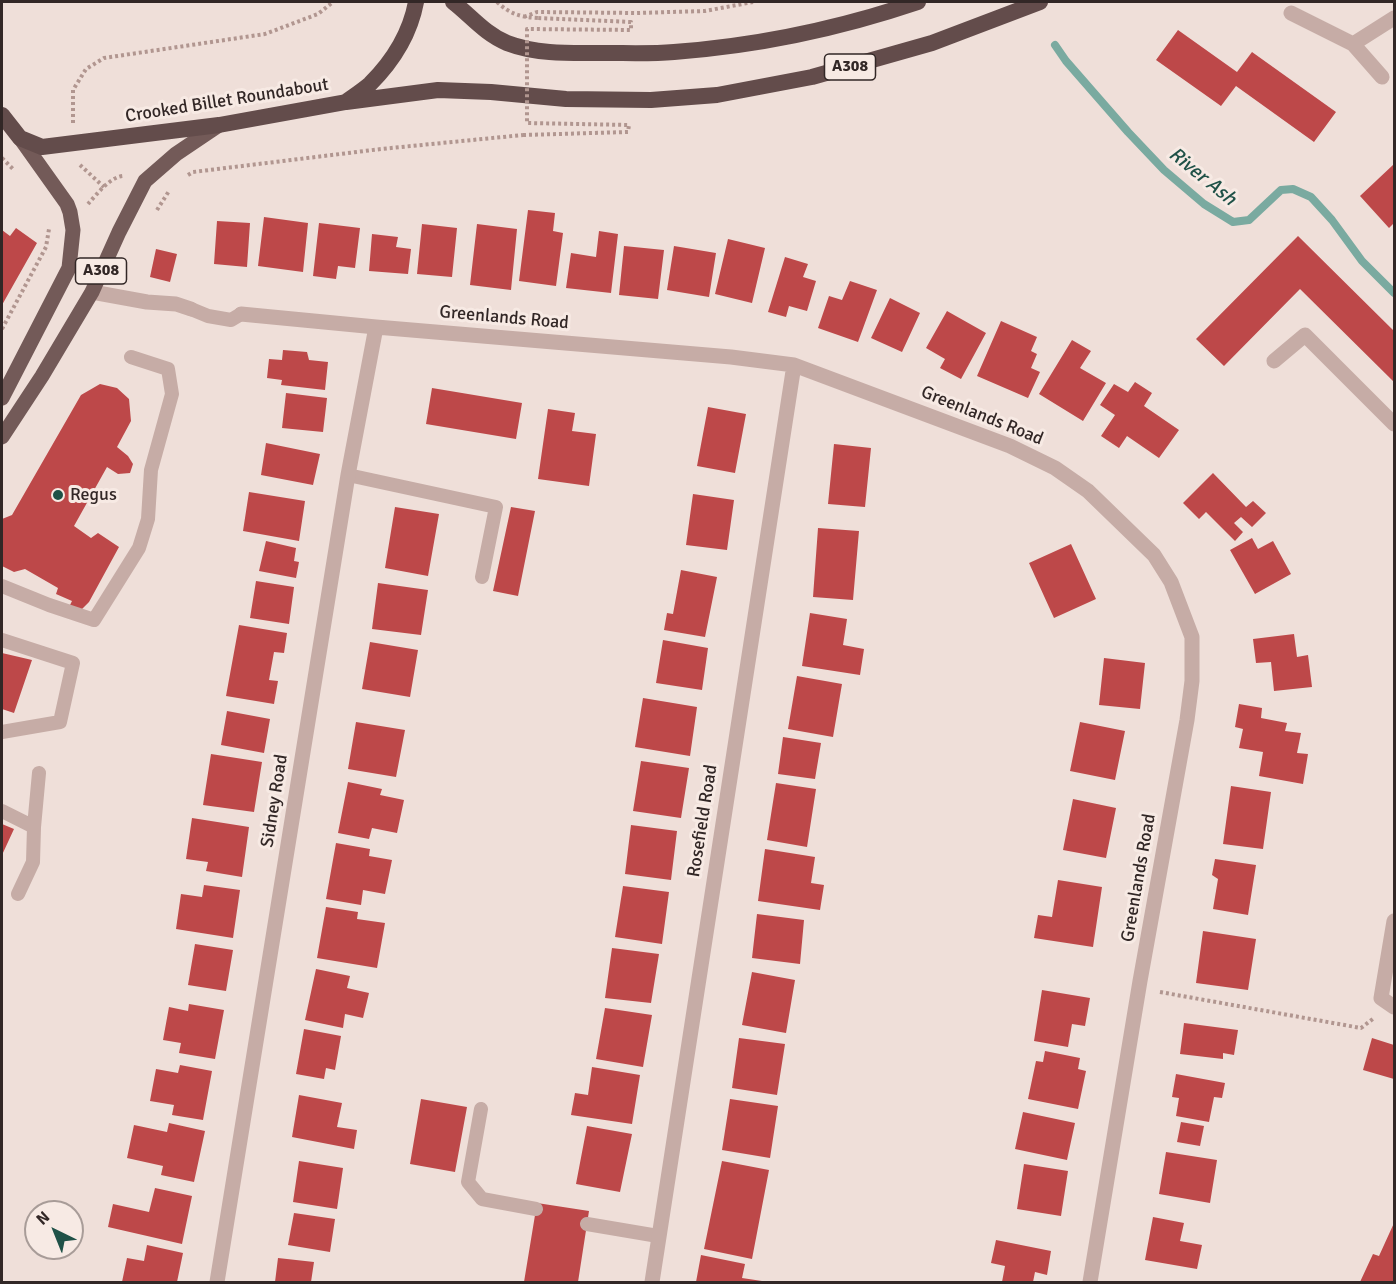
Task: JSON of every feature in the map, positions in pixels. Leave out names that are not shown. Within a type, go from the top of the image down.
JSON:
[{"type":"highway","name":"Crooked Billet Roundabout","points":[[20,138],[42,147],[219,125],[346,102],[369,85],[391,60],[413,19],[416,2]]},
{"type":"highway","name":"A308","points":[[453,2],[487,32],[507,43],[532,50],[565,53],[672,52],[751,44],[824,28],[918,2]]},
{"type":"highway","name":"A308","points":[[346,102],[438,90],[566,99],[651,100],[717,95],[812,77],[932,43],[1040,2]]},
{"type":"highway","points":[[2,115],[20,138]]},
{"type":"main road","name":"A308","points":[[2,437],[42,376],[92,292],[145,181],[176,154],[219,125]]},
{"type":"main road","name":"A308","points":[[2,398],[69,268],[73,230],[67,204],[20,138]]},
{"type":"street","points":[[1291,13],[1353,44],[1382,77]]},
{"type":"street","points":[[1353,44],[1395,18]]},
{"type":"street","points":[[92,292],[147,302],[176,304],[190,309]]},
{"type":"street","name":"Greenlands Road","points":[[241,314],[731,357],[794,365],[1010,446],[1055,468],[1088,491],[1154,555],[1171,582],[1192,637],[1192,681],[1181,755],[1138,988],[1090,1282]]},
{"type":"street","name":"Sidney Road","points":[[217,1282],[348,476],[376,327]]},
{"type":"street","points":[[1274,361],[1305,335],[1395,424]]},
{"type":"street","name":"Rosefield Road","points":[[652,1282],[794,365]]},
{"type":"street","points":[[1393,1006],[1381,998],[1395,921]]},
{"type":"lane","points":[[190,309],[208,316],[231,320],[241,314]]},
{"type":"lane","points":[[2,586],[93,620],[139,548],[148,519],[152,470],[172,394],[168,369],[131,357]]},
{"type":"lane","points":[[348,476],[496,507],[482,577]]},
{"type":"lane","points":[[2,639],[73,663],[60,722],[2,732]]},
{"type":"lane","points":[[18,894],[33,862],[39,773]]},
{"type":"lane","points":[[2,811],[34,827]]},
{"type":"lane","points":[[481,1109],[468,1182],[482,1199],[536,1209]]},
{"type":"lane","points":[[587,1224],[658,1236]]},
{"type":"path","points":[[72,122],[73,90],[86,69],[104,58],[265,34],[318,14],[333,2]]},
{"type":"path","points":[[184,177],[204,170],[381,149],[523,135],[628,132],[629,125],[527,123],[527,29],[631,30],[631,22],[524,17],[506,11],[497,2]]},
{"type":"path","points":[[524,17],[537,12],[705,11],[753,2]]},
{"type":"path","points":[[77,163],[104,187]]},
{"type":"path","points":[[86,206],[118,176],[126,176]]},
{"type":"path","points":[[167,194],[171,189]]},
{"type":"path","points":[[2,329],[46,247],[49,228]]},
{"type":"path","points":[[1138,988],[1361,1028],[1393,1006]]},
{"type":"building","points":[[1178,30],[1237,72],[1252,52],[1336,112],[1314,142],[1236,86],[1221,106],[1156,60]]},
{"type":"building","points":[[1394,164],[1394,223],[1389,228],[1360,196]]},
{"type":"building","points":[[528,210],[555,213],[553,231],[563,233],[556,286],[519,281]]},
{"type":"building","points":[[264,217],[308,223],[303,272],[258,266]]},
{"type":"building","points":[[217,221],[250,223],[247,267],[214,264]]},
{"type":"building","points":[[319,223],[360,228],[355,268],[338,266],[336,279],[313,276]]},
{"type":"building","points":[[422,224],[457,228],[452,277],[417,274]]},
{"type":"building","points":[[477,224],[517,229],[511,290],[470,285]]},
{"type":"building","points":[[16,228],[37,243],[2,305],[2,230],[10,236]]},
{"type":"building","points":[[599,231],[618,234],[611,293],[566,288],[571,253],[596,257]]},
{"type":"building","points":[[372,234],[398,237],[396,247],[411,249],[408,274],[369,271]]},
{"type":"building","points":[[1298,236],[1394,331],[1394,382],[1300,289],[1224,366],[1196,339]]},
{"type":"building","points":[[728,239],[765,248],[752,303],[715,294]]},
{"type":"building","points":[[624,246],[664,250],[658,299],[619,295]]},
{"type":"building","points":[[674,246],[716,253],[709,297],[667,290]]},
{"type":"building","points":[[156,249],[177,254],[170,282],[150,277]]},
{"type":"building","points":[[785,257],[808,264],[803,277],[816,281],[807,311],[789,306],[786,317],[768,312]]},
{"type":"building","points":[[850,281],[877,290],[858,342],[818,328],[829,296],[842,300]]},
{"type":"building","points":[[890,298],[920,313],[902,352],[871,338]]},
{"type":"building","points":[[947,311],[986,333],[961,379],[940,368],[945,359],[926,348]]},
{"type":"building","points":[[1001,321],[1037,337],[1031,351],[1037,354],[1031,368],[1040,372],[1028,398],[977,376]]},
{"type":"building","points":[[1072,340],[1091,351],[1080,368],[1106,383],[1083,421],[1039,394]]},
{"type":"building","points":[[283,350],[307,352],[309,360],[328,362],[325,390],[281,385],[282,380],[267,378],[269,359],[282,360]]},
{"type":"building","points":[[1135,382],[1152,393],[1144,406],[1179,430],[1159,458],[1127,436],[1119,448],[1101,436],[1115,415],[1100,405],[1114,384],[1128,392]]},
{"type":"building","name":"Regus","points":[[100,384],[117,388],[129,399],[131,421],[117,447],[128,456],[133,464],[130,473],[118,474],[107,467],[74,526],[91,538],[98,533],[119,547],[89,602],[80,611],[69,607],[72,601],[56,594],[58,588],[25,569],[14,572],[2,566],[2,519],[12,515],[81,395]]},
{"type":"building","points":[[432,388],[522,403],[516,439],[426,424]]},
{"type":"building","points":[[286,393],[327,398],[323,432],[282,428]]},
{"type":"building","points":[[708,407],[746,414],[735,473],[697,466]]},
{"type":"building","points":[[548,409],[575,413],[572,431],[596,434],[589,486],[538,479]]},
{"type":"building","points":[[266,443],[320,454],[313,485],[261,475]]},
{"type":"building","points":[[834,444],[871,448],[865,507],[828,504]]},
{"type":"building","points":[[1213,473],[1246,507],[1253,501],[1266,513],[1252,527],[1241,517],[1234,523],[1243,532],[1235,541],[1206,512],[1199,519],[1183,503]]},
{"type":"building","points":[[249,492],[305,501],[299,541],[243,531]]},
{"type":"building","points":[[693,494],[734,500],[727,550],[686,545]]},
{"type":"building","points":[[395,507],[439,514],[428,576],[385,568]]},
{"type":"building","points":[[511,507],[535,511],[518,596],[493,591]]},
{"type":"building","points":[[818,528],[859,531],[853,600],[813,597]]},
{"type":"building","points":[[1252,538],[1258,549],[1273,541],[1291,574],[1255,594],[1230,550]]},
{"type":"building","points":[[266,541],[296,548],[294,561],[299,562],[296,578],[259,571]]},
{"type":"building","points":[[1071,544],[1096,599],[1054,618],[1029,563]]},
{"type":"building","points":[[681,570],[717,577],[705,637],[664,630],[667,613],[673,614]]},
{"type":"building","points":[[256,581],[294,587],[289,624],[250,618]]},
{"type":"building","points":[[378,583],[428,590],[421,635],[372,629]]},
{"type":"building","points":[[810,613],[847,619],[843,645],[864,649],[860,675],[802,666]]},
{"type":"building","points":[[239,625],[287,633],[284,653],[274,652],[269,680],[278,681],[274,704],[226,696]]},
{"type":"building","points":[[1294,634],[1297,657],[1308,655],[1312,687],[1274,691],[1271,662],[1256,663],[1253,639]]},
{"type":"building","points":[[663,640],[708,648],[702,690],[656,683]]},
{"type":"building","points":[[370,642],[418,650],[410,697],[362,689]]},
{"type":"building","points":[[2,653],[32,660],[14,713],[2,709]]},
{"type":"building","points":[[1104,658],[1145,663],[1140,709],[1099,705]]},
{"type":"building","points":[[797,676],[842,684],[833,737],[788,729]]},
{"type":"building","points":[[643,698],[697,707],[690,756],[635,747]]},
{"type":"building","points":[[1239,704],[1262,708],[1261,718],[1287,723],[1285,731],[1301,733],[1297,753],[1308,754],[1303,784],[1259,776],[1263,752],[1239,748],[1243,729],[1235,727]]},
{"type":"building","points":[[227,711],[270,719],[264,753],[221,745]]},
{"type":"building","points":[[356,722],[405,730],[396,777],[348,769]]},
{"type":"building","points":[[1080,722],[1125,731],[1115,780],[1070,771]]},
{"type":"building","points":[[783,737],[821,743],[815,779],[778,774]]},
{"type":"building","points":[[211,754],[262,762],[254,812],[203,805]]},
{"type":"building","points":[[641,761],[689,768],[681,818],[633,811]]},
{"type":"building","points":[[348,782],[382,789],[380,795],[404,800],[397,833],[372,828],[369,839],[338,833]]},
{"type":"building","points":[[776,783],[816,789],[807,847],[767,840]]},
{"type":"building","points":[[1231,786],[1271,792],[1263,849],[1223,844]]},
{"type":"building","points":[[1073,799],[1116,808],[1106,858],[1063,850]]},
{"type":"building","points":[[192,818],[249,827],[242,877],[206,871],[208,862],[186,859]]},
{"type":"building","points":[[2,824],[14,829],[2,855]]},
{"type":"building","points":[[631,825],[677,831],[671,880],[625,874]]},
{"type":"building","points":[[336,843],[370,849],[369,856],[392,860],[385,894],[363,890],[361,905],[326,899]]},
{"type":"building","points":[[765,849],[815,857],[811,883],[824,885],[820,910],[758,901]]},
{"type":"building","points":[[1215,859],[1256,865],[1248,915],[1213,909],[1218,879],[1212,875]]},
{"type":"building","points":[[1058,880],[1102,887],[1093,947],[1034,938],[1038,915],[1052,917]]},
{"type":"building","points":[[204,885],[240,890],[233,938],[176,929],[181,894],[202,897]]},
{"type":"building","points":[[623,886],[669,892],[662,944],[615,937]]},
{"type":"building","points":[[326,907],[358,912],[357,919],[385,923],[377,968],[317,958]]},
{"type":"building","points":[[757,914],[804,920],[800,964],[752,958]]},
{"type":"building","points":[[1203,931],[1256,939],[1248,990],[1196,983]]},
{"type":"building","points":[[195,944],[233,950],[226,991],[188,985]]},
{"type":"building","points":[[612,948],[659,954],[651,1003],[605,998]]},
{"type":"building","points":[[316,969],[350,976],[347,988],[369,993],[363,1018],[345,1014],[343,1028],[305,1020]]},
{"type":"building","points":[[752,972],[795,980],[786,1033],[742,1025]]},
{"type":"building","points":[[1042,990],[1090,998],[1085,1026],[1072,1024],[1068,1047],[1034,1041]]},
{"type":"building","points":[[189,1004],[224,1010],[215,1059],[179,1053],[181,1043],[163,1040],[169,1007],[188,1011]]},
{"type":"building","points":[[605,1008],[652,1015],[643,1067],[596,1059]]},
{"type":"building","points":[[1184,1023],[1238,1030],[1234,1055],[1223,1053],[1223,1059],[1180,1054]]},
{"type":"building","points":[[304,1029],[341,1036],[335,1070],[326,1068],[324,1079],[296,1074]]},
{"type":"building","points":[[739,1038],[785,1044],[777,1095],[732,1088]]},
{"type":"building","points":[[1372,1038],[1394,1045],[1394,1079],[1363,1070]]},
{"type":"building","points":[[1045,1051],[1080,1058],[1078,1069],[1086,1071],[1078,1109],[1028,1099],[1036,1061],[1043,1062]]},
{"type":"building","points":[[180,1065],[212,1071],[203,1120],[172,1115],[174,1105],[150,1101],[156,1069],[178,1073]]},
{"type":"building","points":[[592,1067],[640,1075],[632,1124],[571,1115],[575,1093],[588,1095]]},
{"type":"building","points":[[1176,1074],[1225,1083],[1222,1098],[1214,1097],[1209,1122],[1176,1116],[1179,1098],[1172,1097]]},
{"type":"building","points":[[299,1095],[342,1103],[337,1127],[357,1130],[354,1149],[292,1137]]},
{"type":"building","points":[[421,1099],[467,1107],[455,1172],[410,1164]]},
{"type":"building","points":[[730,1099],[778,1106],[770,1158],[722,1150]]},
{"type":"building","points":[[1023,1112],[1075,1123],[1067,1160],[1015,1149]]},
{"type":"building","points":[[1181,1122],[1204,1126],[1200,1146],[1177,1142]]},
{"type":"building","points":[[169,1123],[205,1131],[194,1182],[161,1175],[163,1166],[127,1158],[134,1125],[167,1132]]},
{"type":"building","points":[[587,1126],[632,1134],[620,1192],[576,1184]]},
{"type":"building","points":[[1166,1152],[1217,1160],[1210,1203],[1159,1194]]},
{"type":"building","points":[[299,1161],[343,1168],[337,1209],[293,1202]]},
{"type":"building","points":[[722,1161],[769,1170],[752,1259],[704,1249]]},
{"type":"building","points":[[1024,1164],[1068,1171],[1061,1216],[1017,1209]]},
{"type":"building","points":[[155,1188],[192,1196],[182,1244],[108,1227],[113,1204],[149,1212]]},
{"type":"building","points":[[537,1203],[589,1211],[578,1282],[524,1282]]},
{"type":"building","points":[[294,1213],[335,1219],[330,1252],[288,1245]]},
{"type":"building","points":[[1153,1217],[1184,1223],[1180,1241],[1202,1245],[1197,1269],[1145,1260]]},
{"type":"building","points":[[1394,1223],[1394,1282],[1360,1282],[1373,1254],[1379,1256]]},
{"type":"building","points":[[996,1240],[1051,1251],[1047,1275],[1035,1272],[1033,1282],[1002,1282],[1005,1266],[991,1263]]},
{"type":"building","points":[[147,1245],[183,1253],[177,1282],[122,1282],[127,1258],[144,1261]]},
{"type":"building","points":[[701,1255],[745,1264],[742,1278],[762,1282],[696,1282]]},
{"type":"building","points":[[278,1258],[314,1262],[311,1282],[275,1282]]},
{"type":"waterway","name":"River Ash","points":[[1055,45],[1066,61],[1128,132],[1164,170],[1204,204],[1233,222],[1249,220],[1281,190],[1293,189],[1311,197],[1332,220],[1362,261],[1394,293]]},
{"type":"place","name":"Regus","points":[[58,495]]}]
